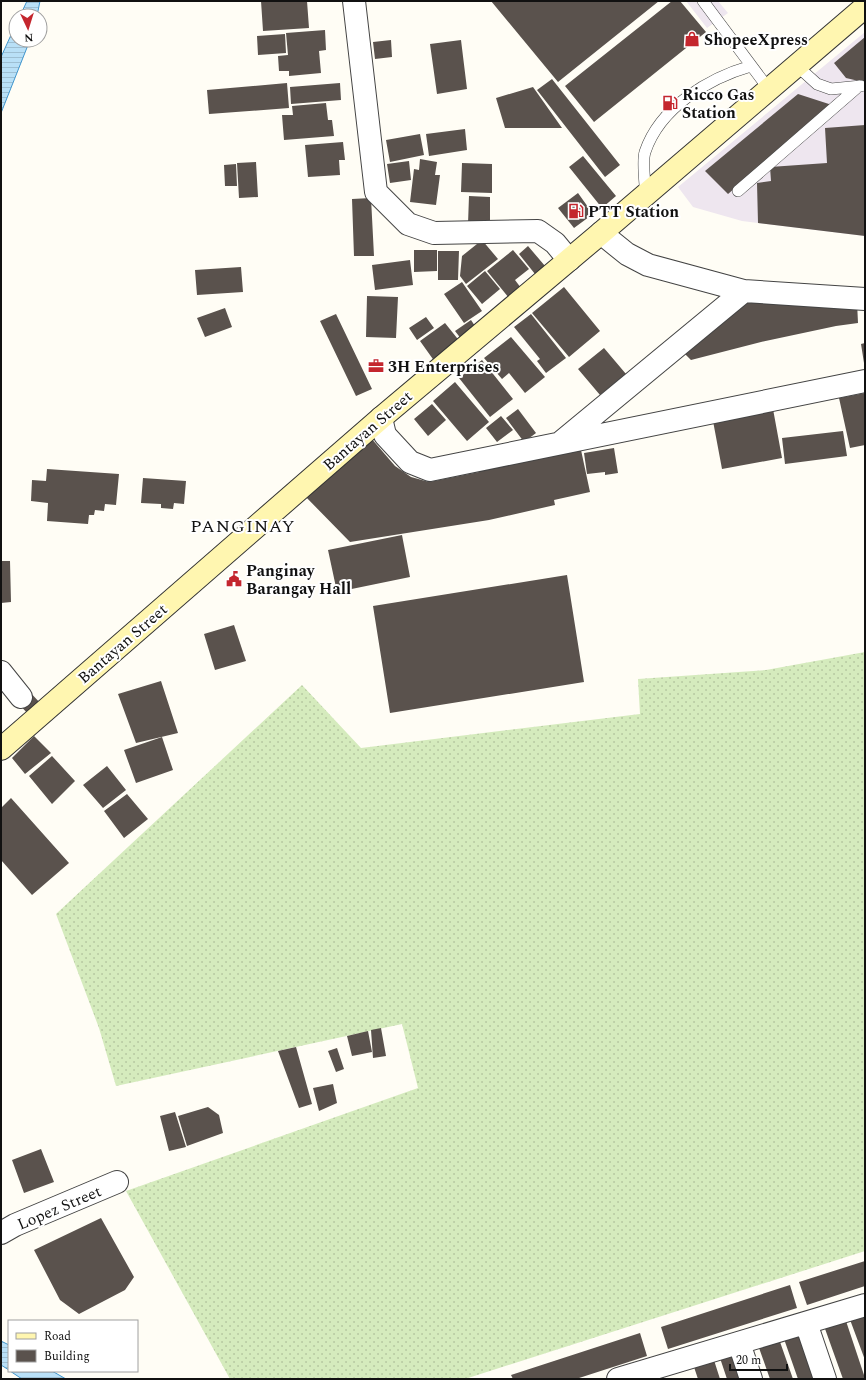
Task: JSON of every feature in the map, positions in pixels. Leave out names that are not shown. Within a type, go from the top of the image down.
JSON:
[{"type":"main road","name":"Bantayan Street","points":[[1,749],[31,708],[601,234],[768,88],[865,7]]},
{"type":"street","points":[[354,1],[376,192],[408,224],[434,233],[538,231],[555,243],[569,260]]},
{"type":"street","points":[[601,234],[627,254],[648,265],[744,291],[865,300]]},
{"type":"street","points":[[558,444],[744,291]]},
{"type":"street","points":[[381,418],[385,435],[410,462],[430,470],[865,381]]},
{"type":"street","points":[[1,672],[31,708]]},
{"type":"street","name":"Lopez Street","points":[[1,1233],[15,1225],[117,1182]]},
{"type":"street","points":[[618,1379],[675,1371],[739,1343],[865,1305]]},
{"type":"street","points":[[806,1323],[825,1379]]},
{"type":"street","points":[[739,1343],[751,1379]]},
{"type":"lane","points":[[703,1],[768,88]]},
{"type":"lane","points":[[796,65],[817,84],[831,89],[862,86]]},
{"type":"lane","points":[[646,195],[644,153],[662,123],[678,105],[701,86],[717,77],[751,66]]},
{"type":"lane","points":[[738,191],[862,86]]},
{"type":"shaded area","points":[[686,1],[718,1],[728,13],[707,28]]},
{"type":"shaded area","points":[[865,32],[865,236],[742,221],[693,207],[678,187]]},
{"type":"green space","points":[[865,652],[865,1251],[465,1379],[230,1379],[126,1191],[418,1088],[402,1024],[116,1086],[99,1028],[56,914],[302,685],[361,748],[640,714],[638,679],[766,670]]},
{"type":"water","points":[[27,1],[40,1],[39,8],[24,8]]},
{"type":"water","points":[[8,42],[8,48],[27,48],[1,113],[1,57]]},
{"type":"water","points":[[1,1341],[8,1344],[8,1369],[1,1365]]},
{"type":"water","points":[[12,1372],[54,1372],[66,1379],[22,1379]]},
{"type":"building","points":[[261,1],[307,1],[309,28],[263,31]]},
{"type":"building","points":[[491,1],[659,1],[558,82]]},
{"type":"building","points":[[672,1],[680,1],[706,32],[594,122],[565,86]]},
{"type":"building","points":[[325,30],[326,50],[319,51],[321,73],[289,76],[289,71],[279,71],[278,56],[288,55],[286,33]]},
{"type":"building","points":[[285,34],[286,53],[258,55],[257,36]]},
{"type":"building","points":[[865,37],[865,80],[863,82],[846,78],[834,63]]},
{"type":"building","points":[[391,40],[392,57],[375,59],[373,42]]},
{"type":"building","points":[[461,40],[467,89],[437,94],[430,44]]},
{"type":"building","points":[[552,79],[620,165],[605,177],[537,90]]},
{"type":"building","points":[[287,83],[289,108],[209,114],[207,90]]},
{"type":"building","points":[[340,83],[341,100],[291,104],[290,87]]},
{"type":"building","points":[[533,87],[562,128],[505,128],[496,98]]},
{"type":"building","points":[[798,94],[832,105],[728,194],[705,171]]},
{"type":"building","points":[[326,103],[328,120],[332,120],[334,136],[284,140],[282,115],[293,115],[292,106]]},
{"type":"building","points":[[865,125],[865,236],[758,223],[757,183],[771,181],[770,167],[827,163],[825,128]]},
{"type":"building","points":[[465,129],[467,150],[429,156],[426,134]]},
{"type":"building","points":[[420,134],[424,155],[390,162],[386,140]]},
{"type":"building","points":[[343,142],[345,160],[339,160],[340,175],[308,177],[305,145]]},
{"type":"building","points":[[583,156],[616,196],[602,208],[569,167]]},
{"type":"building","points":[[420,159],[437,162],[435,175],[440,175],[436,205],[410,202],[414,169],[419,170]]},
{"type":"building","points":[[409,161],[411,180],[390,183],[387,164]]},
{"type":"building","points":[[256,162],[258,197],[239,198],[237,163]]},
{"type":"building","points":[[462,163],[492,164],[492,193],[461,192]]},
{"type":"building","points":[[236,164],[237,186],[225,186],[224,165]]},
{"type":"building","name":"PTT Station","points":[[578,193],[593,214],[574,228],[558,208]]},
{"type":"building","points":[[469,196],[490,197],[490,225],[468,224]]},
{"type":"building","points":[[371,198],[374,256],[354,256],[352,199]]},
{"type":"building","points":[[482,240],[498,259],[466,284],[460,276],[462,256]]},
{"type":"building","points":[[528,246],[545,266],[535,274],[519,254]]},
{"type":"building","points":[[414,250],[437,250],[437,271],[414,272]]},
{"type":"building","points":[[513,250],[529,269],[515,280],[521,288],[509,298],[487,271]]},
{"type":"building","points":[[438,251],[459,251],[458,280],[438,280]]},
{"type":"building","points":[[410,260],[413,285],[375,290],[372,265]]},
{"type":"building","points":[[241,267],[243,292],[197,295],[195,270]]},
{"type":"building","points":[[485,271],[500,289],[482,304],[467,286]]},
{"type":"building","points":[[462,282],[482,311],[464,323],[444,294]]},
{"type":"building","points":[[564,287],[600,331],[569,357],[532,313]]},
{"type":"building","points":[[367,296],[398,297],[396,338],[366,337]]},
{"type":"building","points":[[746,298],[857,302],[858,323],[836,326],[761,342],[691,360],[681,350]]},
{"type":"building","points":[[225,308],[232,327],[205,337],[197,318]]},
{"type":"building","points":[[336,314],[372,389],[356,396],[320,321]]},
{"type":"building","points":[[531,314],[566,358],[546,373],[537,361],[540,359],[514,327]]},
{"type":"building","points":[[426,317],[434,328],[417,340],[409,328]]},
{"type":"building","points":[[471,320],[477,329],[462,340],[455,331]]},
{"type":"building","points":[[445,323],[461,343],[435,362],[420,341]]},
{"type":"building","points":[[511,337],[545,377],[525,393],[509,373],[502,379],[484,358]]},
{"type":"building","points":[[865,343],[865,363],[864,363],[861,344]]},
{"type":"building","points":[[604,348],[626,374],[600,395],[578,369]]},
{"type":"building","points":[[482,360],[513,399],[490,417],[459,378]]},
{"type":"building","points":[[455,382],[489,422],[467,441],[433,401]]},
{"type":"building","points":[[865,393],[865,445],[850,448],[839,398]]},
{"type":"building","points":[[432,404],[446,420],[428,436],[414,419]]},
{"type":"building","points":[[518,409],[536,433],[524,442],[506,418]]},
{"type":"building","points":[[773,409],[782,458],[722,469],[713,421]]},
{"type":"building","points":[[501,416],[513,430],[497,442],[486,428]]},
{"type":"building","points":[[843,431],[847,456],[785,464],[782,438]]},
{"type":"building","points":[[371,438],[395,466],[411,477],[429,482],[479,472],[479,468],[581,450],[590,492],[554,500],[555,505],[489,520],[350,542],[303,494]]},
{"type":"building","points":[[614,448],[618,473],[605,475],[605,472],[587,474],[584,453]]},
{"type":"building","points":[[47,469],[119,474],[116,505],[105,504],[104,511],[95,510],[94,515],[89,515],[88,524],[47,521],[48,503],[31,501],[32,480],[46,481]]},
{"type":"building","points":[[143,478],[186,481],[184,504],[174,503],[173,509],[161,508],[161,504],[141,503]]},
{"type":"building","points":[[402,535],[410,577],[337,592],[328,550]]},
{"type":"building","points":[[1,561],[10,561],[11,602],[1,603]]},
{"type":"building","points":[[567,575],[584,682],[390,713],[373,606]]},
{"type":"building","points":[[234,625],[246,661],[215,670],[204,634]]},
{"type":"building","points":[[161,681],[178,733],[136,743],[118,694]]},
{"type":"building","points":[[28,690],[41,704],[29,715],[16,701]]},
{"type":"building","points":[[34,736],[51,753],[25,774],[12,758]]},
{"type":"building","points":[[162,737],[173,770],[136,783],[124,750]]},
{"type":"building","points":[[52,756],[75,781],[52,804],[29,776]]},
{"type":"building","points":[[107,766],[126,790],[103,808],[83,785]]},
{"type":"building","points":[[127,794],[148,819],[124,838],[104,811]]},
{"type":"building","points":[[11,798],[69,863],[32,895],[1,860],[1,808]]},
{"type":"building","points":[[381,1028],[386,1056],[373,1058],[371,1030]]},
{"type":"building","points":[[368,1031],[372,1052],[352,1056],[347,1036]]},
{"type":"building","points":[[296,1047],[312,1104],[299,1108],[278,1051]]},
{"type":"building","points":[[337,1048],[344,1069],[336,1072],[328,1051]]},
{"type":"building","points":[[333,1084],[337,1103],[319,1111],[313,1088]]},
{"type":"building","points":[[208,1107],[219,1115],[223,1133],[187,1146],[178,1116]]},
{"type":"building","points":[[175,1112],[186,1147],[169,1151],[160,1116]]},
{"type":"building","points":[[41,1149],[54,1182],[24,1193],[12,1160]]},
{"type":"building","points":[[101,1218],[134,1277],[125,1290],[79,1314],[60,1300],[34,1250]]},
{"type":"building","points":[[865,1261],[865,1286],[807,1305],[799,1282]]},
{"type":"building","points":[[790,1285],[797,1308],[668,1349],[661,1327]]},
{"type":"building","points":[[865,1312],[865,1360],[849,1317]]},
{"type":"building","points":[[845,1318],[865,1379],[843,1379],[824,1326]]},
{"type":"building","points":[[805,1332],[821,1379],[798,1379],[784,1339]]},
{"type":"building","points":[[640,1333],[647,1356],[576,1379],[513,1379],[511,1375]]},
{"type":"building","points":[[779,1339],[793,1379],[770,1379],[758,1345]]},
{"type":"building","points":[[739,1352],[748,1379],[727,1379],[720,1358]]},
{"type":"building","points":[[713,1357],[720,1379],[698,1379],[693,1364]]},
{"type":"place","name":"ShopeeXpress","points":[[692,39]]},
{"type":"place","name":"Ricco Gas Station","points":[[670,103]]},
{"type":"place","name":"PTT Station","points":[[576,211]]},
{"type":"place","name":"3H Enterprises","points":[[376,366]]},
{"type":"place","name":"Panginay Barangay Hall","points":[[234,579]]},
{"type":"district","name":"PANGINAY","points":[[243,526]]}]
